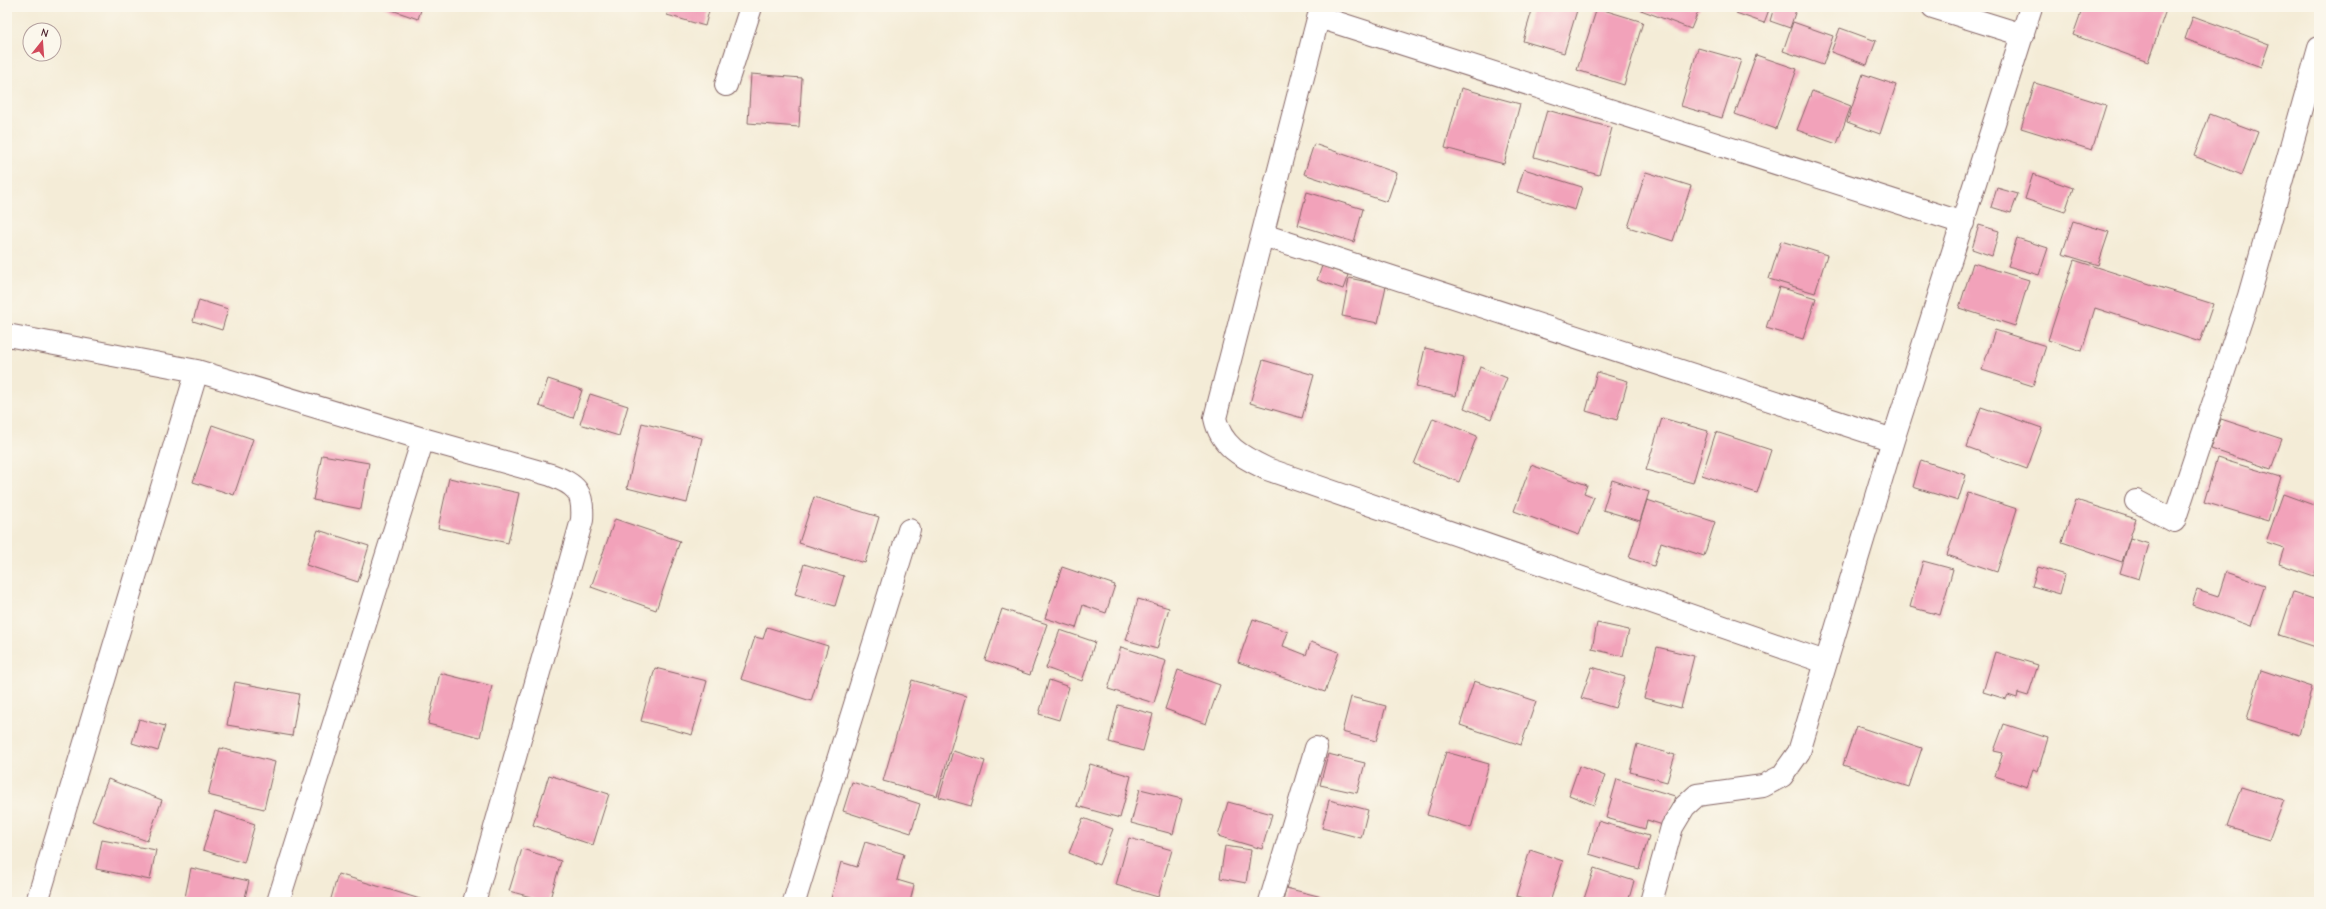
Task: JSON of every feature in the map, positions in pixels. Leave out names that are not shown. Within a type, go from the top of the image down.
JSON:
[{"type":"street","points":[[726,85],[751,7]]},
{"type":"street","points":[[1933,7],[2023,35]]},
{"type":"street","points":[[1651,902],[1672,827],[1684,808],[1697,795],[1763,786],[1782,776],[1799,752],[1893,440],[2031,7]]},
{"type":"street","points":[[1825,662],[1267,469],[1244,458],[1228,446],[1218,431],[1215,418],[1320,12],[1963,223]]},
{"type":"street","points":[[2136,501],[2174,521],[2248,296],[2319,48]]},
{"type":"street","points":[[1263,235],[1893,440]]},
{"type":"street","points":[[7,335],[197,371],[423,439],[551,474],[566,481],[578,491],[583,502],[582,520],[474,902]]},
{"type":"street","points":[[37,902],[197,371]]},
{"type":"street","points":[[278,902],[423,439]]},
{"type":"street","points":[[794,902],[909,530]]},
{"type":"street","points":[[1270,902],[1316,748]]},
{"type":"building","points":[[383,7],[422,7],[418,19]]},
{"type":"building","points":[[669,7],[710,7],[705,26],[667,15]]},
{"type":"building","points":[[1533,7],[1578,7],[1564,53],[1523,41]]},
{"type":"building","points":[[1633,7],[1700,7],[1691,29]]},
{"type":"building","points":[[1738,7],[1770,7],[1764,23],[1736,13]]},
{"type":"building","points":[[1774,7],[1797,7],[1790,28],[1770,21]]},
{"type":"building","points":[[2083,7],[2167,7],[2148,62],[2073,35]]},
{"type":"building","points":[[1597,8],[1643,22],[1624,85],[1577,70]]},
{"type":"building","points":[[2193,16],[2269,44],[2261,67],[2185,39]]},
{"type":"building","points":[[1793,22],[1833,36],[1823,65],[1783,51]]},
{"type":"building","points":[[1840,28],[1876,41],[1867,65],[1831,52]]},
{"type":"building","points":[[1698,48],[1741,60],[1722,118],[1681,106]]},
{"type":"building","points":[[1756,55],[1797,69],[1776,129],[1735,114]]},
{"type":"building","points":[[751,74],[802,78],[799,127],[748,123]]},
{"type":"building","points":[[1863,74],[1896,85],[1880,134],[1847,122]]},
{"type":"building","points":[[2035,83],[2106,105],[2092,150],[2021,128]]},
{"type":"building","points":[[1461,88],[1520,104],[1504,164],[1445,148]]},
{"type":"building","points":[[1812,91],[1851,106],[1837,144],[1797,130]]},
{"type":"building","points":[[1547,110],[1612,128],[1599,175],[1534,157]]},
{"type":"building","points":[[2210,114],[2258,132],[2242,175],[2194,156]]},
{"type":"building","points":[[1314,144],[1397,173],[1387,202],[1304,174]]},
{"type":"building","points":[[1524,169],[1582,187],[1575,210],[1517,192]]},
{"type":"building","points":[[1646,172],[1691,186],[1673,241],[1628,227]]},
{"type":"building","points":[[2033,174],[2073,188],[2065,212],[2025,199]]},
{"type":"building","points":[[1997,188],[2018,194],[2011,213],[1991,207]]},
{"type":"building","points":[[1307,192],[1363,209],[1354,242],[1298,225]]},
{"type":"building","points":[[2073,221],[2109,232],[2098,265],[2062,254]]},
{"type":"building","points":[[1979,225],[1999,231],[1992,256],[1972,249]]},
{"type":"building","points":[[2017,238],[2048,248],[2039,275],[2008,266]]},
{"type":"building","points":[[1781,241],[1827,255],[1815,293],[1769,279]]},
{"type":"building","points":[[2074,260],[2213,304],[2200,342],[2095,308],[2082,351],[2048,340]]},
{"type":"building","points":[[1973,263],[2029,280],[2015,326],[1959,308]]},
{"type":"building","points":[[1322,266],[1348,275],[1343,289],[1317,280]]},
{"type":"building","points":[[1349,278],[1386,286],[1378,323],[1342,316]]},
{"type":"building","points":[[1779,287],[1816,298],[1803,339],[1766,328]]},
{"type":"building","points":[[199,300],[228,309],[222,330],[193,321]]},
{"type":"building","points":[[1995,330],[2046,346],[2033,386],[1982,370]]},
{"type":"building","points":[[1425,348],[1464,357],[1456,396],[1416,387]]},
{"type":"building","points":[[1263,360],[1314,375],[1302,418],[1250,403]]},
{"type":"building","points":[[1480,367],[1507,378],[1491,419],[1464,408]]},
{"type":"building","points":[[1597,372],[1628,381],[1617,420],[1586,411]]},
{"type":"building","points":[[548,379],[582,390],[573,418],[539,406]]},
{"type":"building","points":[[590,394],[628,406],[619,436],[580,424]]},
{"type":"building","points":[[1981,407],[2042,428],[2027,469],[1967,447]]},
{"type":"building","points":[[1433,418],[1477,436],[1459,482],[1414,464]]},
{"type":"building","points":[[1662,418],[1708,431],[1693,483],[1646,470]]},
{"type":"building","points":[[2221,419],[2282,439],[2271,469],[2211,449]]},
{"type":"building","points":[[642,423],[702,438],[687,503],[627,488]]},
{"type":"building","points":[[212,425],[253,439],[234,495],[193,482]]},
{"type":"building","points":[[1716,432],[1771,450],[1757,493],[1702,475]]},
{"type":"building","points":[[322,455],[369,463],[361,509],[313,500]]},
{"type":"building","points":[[2217,458],[2281,477],[2268,521],[2204,502]]},
{"type":"building","points":[[1921,460],[1966,475],[1958,501],[1913,487]]},
{"type":"building","points":[[1531,465],[1587,485],[1584,493],[1594,497],[1579,535],[1514,511]]},
{"type":"building","points":[[449,478],[519,493],[508,543],[438,528]]},
{"type":"building","points":[[1612,480],[1649,492],[1640,521],[1603,510]]},
{"type":"building","points":[[1968,493],[2017,509],[1997,572],[1947,555]]},
{"type":"building","points":[[2283,494],[2319,507],[2319,562],[2314,576],[2279,564],[2284,548],[2266,542]]},
{"type":"building","points":[[814,497],[879,517],[865,563],[799,543]]},
{"type":"building","points":[[1647,500],[1715,522],[1704,556],[1661,542],[1654,566],[1629,558]]},
{"type":"building","points":[[2076,500],[2136,519],[2122,562],[2062,542]]},
{"type":"building","points":[[615,519],[680,541],[656,610],[591,587]]},
{"type":"building","points":[[318,530],[369,546],[358,582],[306,565]]},
{"type":"building","points":[[2130,538],[2149,544],[2139,579],[2120,573]]},
{"type":"building","points":[[1923,561],[1953,569],[1940,615],[1910,607]]},
{"type":"building","points":[[804,564],[844,576],[835,606],[795,594]]},
{"type":"building","points":[[1062,567],[1115,585],[1106,613],[1083,605],[1076,628],[1045,618]]},
{"type":"building","points":[[2038,567],[2065,575],[2060,594],[2032,586]]},
{"type":"building","points":[[2226,572],[2265,585],[2251,626],[2192,605],[2197,590],[2218,597]]},
{"type":"building","points":[[2293,592],[2319,601],[2319,648],[2279,635]]},
{"type":"building","points":[[1138,599],[1169,608],[1157,649],[1126,640]]},
{"type":"building","points":[[1002,609],[1047,624],[1030,675],[985,660]]},
{"type":"building","points":[[1253,619],[1288,632],[1283,646],[1306,655],[1311,642],[1339,652],[1325,692],[1238,662]]},
{"type":"building","points":[[1597,623],[1629,630],[1623,656],[1592,649]]},
{"type":"building","points":[[767,627],[828,646],[811,701],[741,679],[755,637],[763,639]]},
{"type":"building","points":[[1060,630],[1095,642],[1082,681],[1046,668]]},
{"type":"building","points":[[1121,647],[1166,661],[1154,703],[1108,689]]},
{"type":"building","points":[[1657,647],[1694,656],[1681,708],[1644,698]]},
{"type":"building","points":[[1995,652],[2038,665],[2028,696],[2018,693],[2017,698],[2008,695],[2006,699],[1983,692]]},
{"type":"building","points":[[1592,667],[1625,677],[1615,708],[1581,698]]},
{"type":"building","points":[[655,668],[707,681],[692,735],[641,721]]},
{"type":"building","points":[[1178,670],[1220,685],[1206,724],[1165,709]]},
{"type":"building","points":[[2261,670],[2312,687],[2299,735],[2247,719]]},
{"type":"building","points":[[440,673],[492,686],[480,737],[428,724]]},
{"type":"building","points":[[912,680],[966,696],[937,796],[883,781]]},
{"type":"building","points":[[1049,680],[1069,687],[1059,720],[1039,714]]},
{"type":"building","points":[[1474,681],[1536,701],[1521,745],[1460,725]]},
{"type":"building","points":[[235,682],[299,694],[292,736],[227,725]]},
{"type":"building","points":[[1351,697],[1386,706],[1376,741],[1342,732]]},
{"type":"building","points":[[1118,705],[1153,714],[1143,751],[1109,742]]},
{"type":"building","points":[[139,719],[165,726],[158,751],[132,743]]},
{"type":"building","points":[[2004,724],[2048,738],[2038,771],[2033,769],[2027,787],[1995,776],[2003,753],[1994,751]]},
{"type":"building","points":[[1856,726],[1922,748],[1909,787],[1843,765]]},
{"type":"building","points":[[1637,744],[1675,755],[1667,782],[1630,772]]},
{"type":"building","points":[[220,748],[275,762],[264,809],[208,795]]},
{"type":"building","points":[[953,751],[985,761],[971,806],[939,797]]},
{"type":"building","points":[[1446,752],[1489,764],[1471,828],[1427,815]]},
{"type":"building","points":[[1328,754],[1365,763],[1357,793],[1320,785]]},
{"type":"building","points":[[1090,764],[1131,776],[1120,818],[1077,806]]},
{"type":"building","points":[[1579,766],[1605,776],[1594,805],[1569,795]]},
{"type":"building","points":[[549,775],[609,794],[593,845],[533,825]]},
{"type":"building","points":[[108,779],[162,800],[147,841],[92,821]]},
{"type":"building","points":[[1617,779],[1675,796],[1666,826],[1647,820],[1645,829],[1606,818]]},
{"type":"building","points":[[852,782],[920,804],[911,833],[843,811]]},
{"type":"building","points":[[2241,787],[2284,800],[2269,840],[2227,827]]},
{"type":"building","points":[[1140,789],[1182,799],[1173,834],[1131,823]]},
{"type":"building","points":[[1329,800],[1368,810],[1361,838],[1322,828]]},
{"type":"building","points":[[1228,802],[1272,814],[1262,849],[1218,836]]},
{"type":"building","points":[[215,811],[255,824],[244,863],[203,850]]},
{"type":"building","points":[[1083,818],[1113,829],[1099,865],[1069,853]]},
{"type":"building","points":[[1598,821],[1649,836],[1639,869],[1589,854]]},
{"type":"building","points":[[1129,838],[1172,850],[1158,897],[1116,885]]},
{"type":"building","points":[[102,840],[156,850],[150,880],[96,869]]},
{"type":"building","points":[[865,842],[904,854],[897,880],[914,885],[910,902],[830,902],[841,862],[857,867]]},
{"type":"building","points":[[1225,846],[1251,850],[1246,883],[1220,878]]},
{"type":"building","points":[[522,849],[561,861],[549,902],[509,891]]},
{"type":"building","points":[[1530,850],[1563,861],[1550,902],[1537,902],[1516,896]]},
{"type":"building","points":[[191,868],[249,881],[244,902],[184,902]]},
{"type":"building","points":[[1594,868],[1634,881],[1628,902],[1583,902]]},
{"type":"building","points":[[338,874],[430,902],[330,902]]},
{"type":"building","points":[[1286,888],[1338,901],[1338,902],[1283,902]]}]
